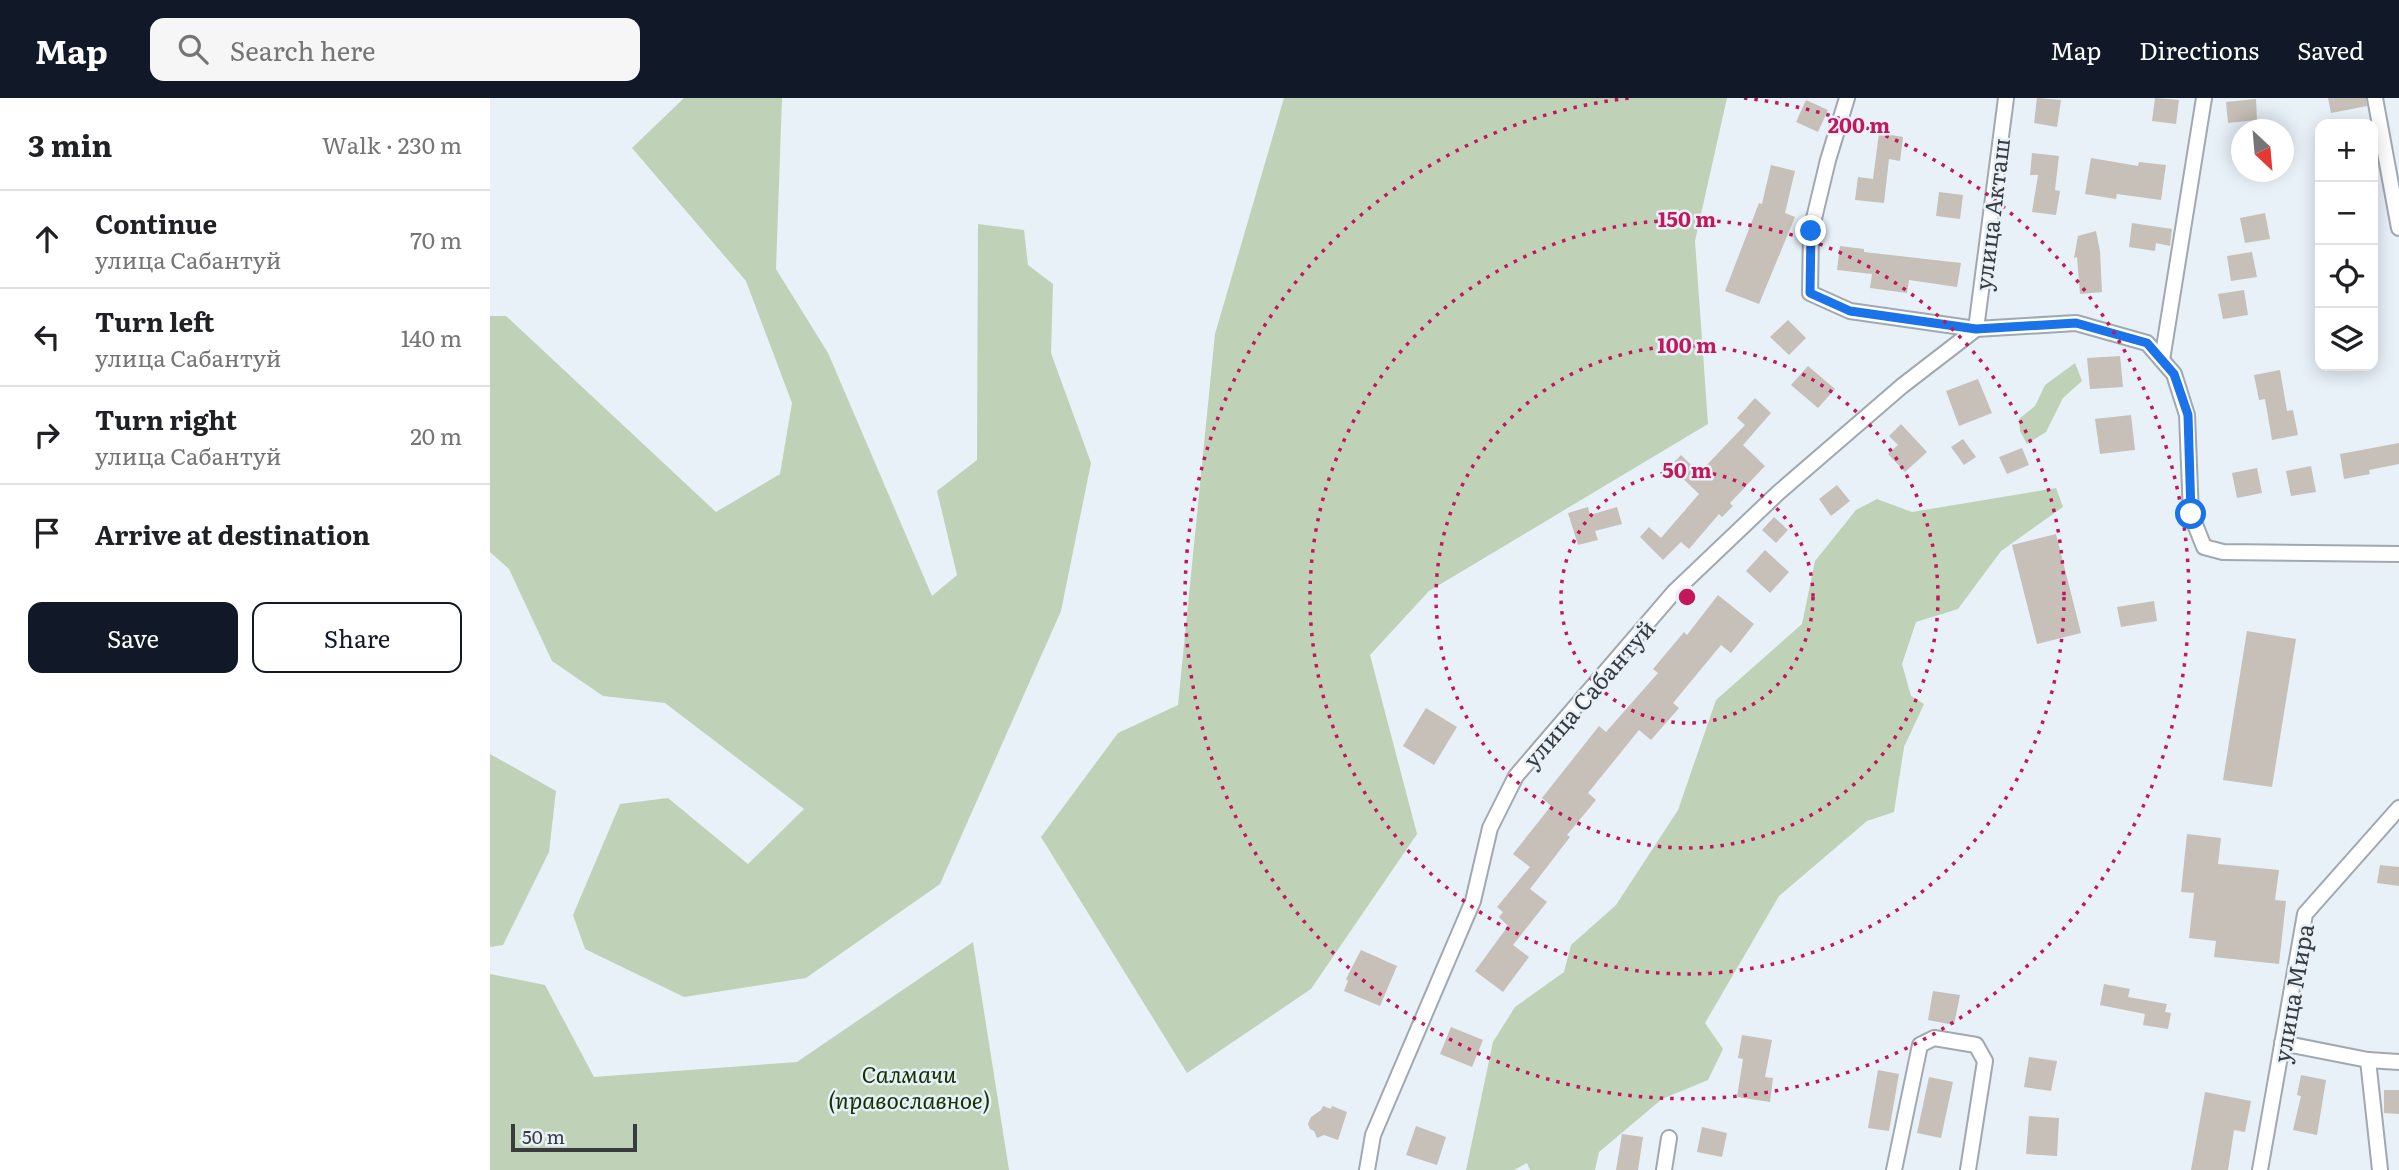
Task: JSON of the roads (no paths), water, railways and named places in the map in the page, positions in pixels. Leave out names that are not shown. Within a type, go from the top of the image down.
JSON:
[{"type":"street","points":[[1847,98],[1828,160],[1811,231],[1810,293],[1850,311],[1976,329],[2076,323],[2147,343],[2174,374],[2188,415],[2191,514],[2204,547],[2223,552],[2399,554]]},
{"type":"street","name":"улица Акташ","points":[[1976,329],[2006,98]]},
{"type":"street","points":[[2162,360],[2204,98]]},
{"type":"street","points":[[2375,98],[2399,228]]},
{"type":"street","name":"улица Сабантуй","points":[[1367,1170],[1373,1135],[1472,901],[1490,828],[1516,776],[1674,592],[1778,493],[1902,386],[1976,329]]},
{"type":"street","name":"улица Мира","points":[[2260,1170],[2305,914],[2399,808]]},
{"type":"street","points":[[1894,1170],[1920,1045],[1934,1038],[1976,1045],[1985,1061],[1968,1170]]},
{"type":"street","points":[[2282,1043],[2368,1060],[2399,1062]]},
{"type":"street","points":[[2368,1060],[2380,1170]]},
{"type":"street","points":[[1664,1170],[1669,1138]]},
{"type":"park label","name":"Салмачи (православное)","points":[[909,1086]]}]
